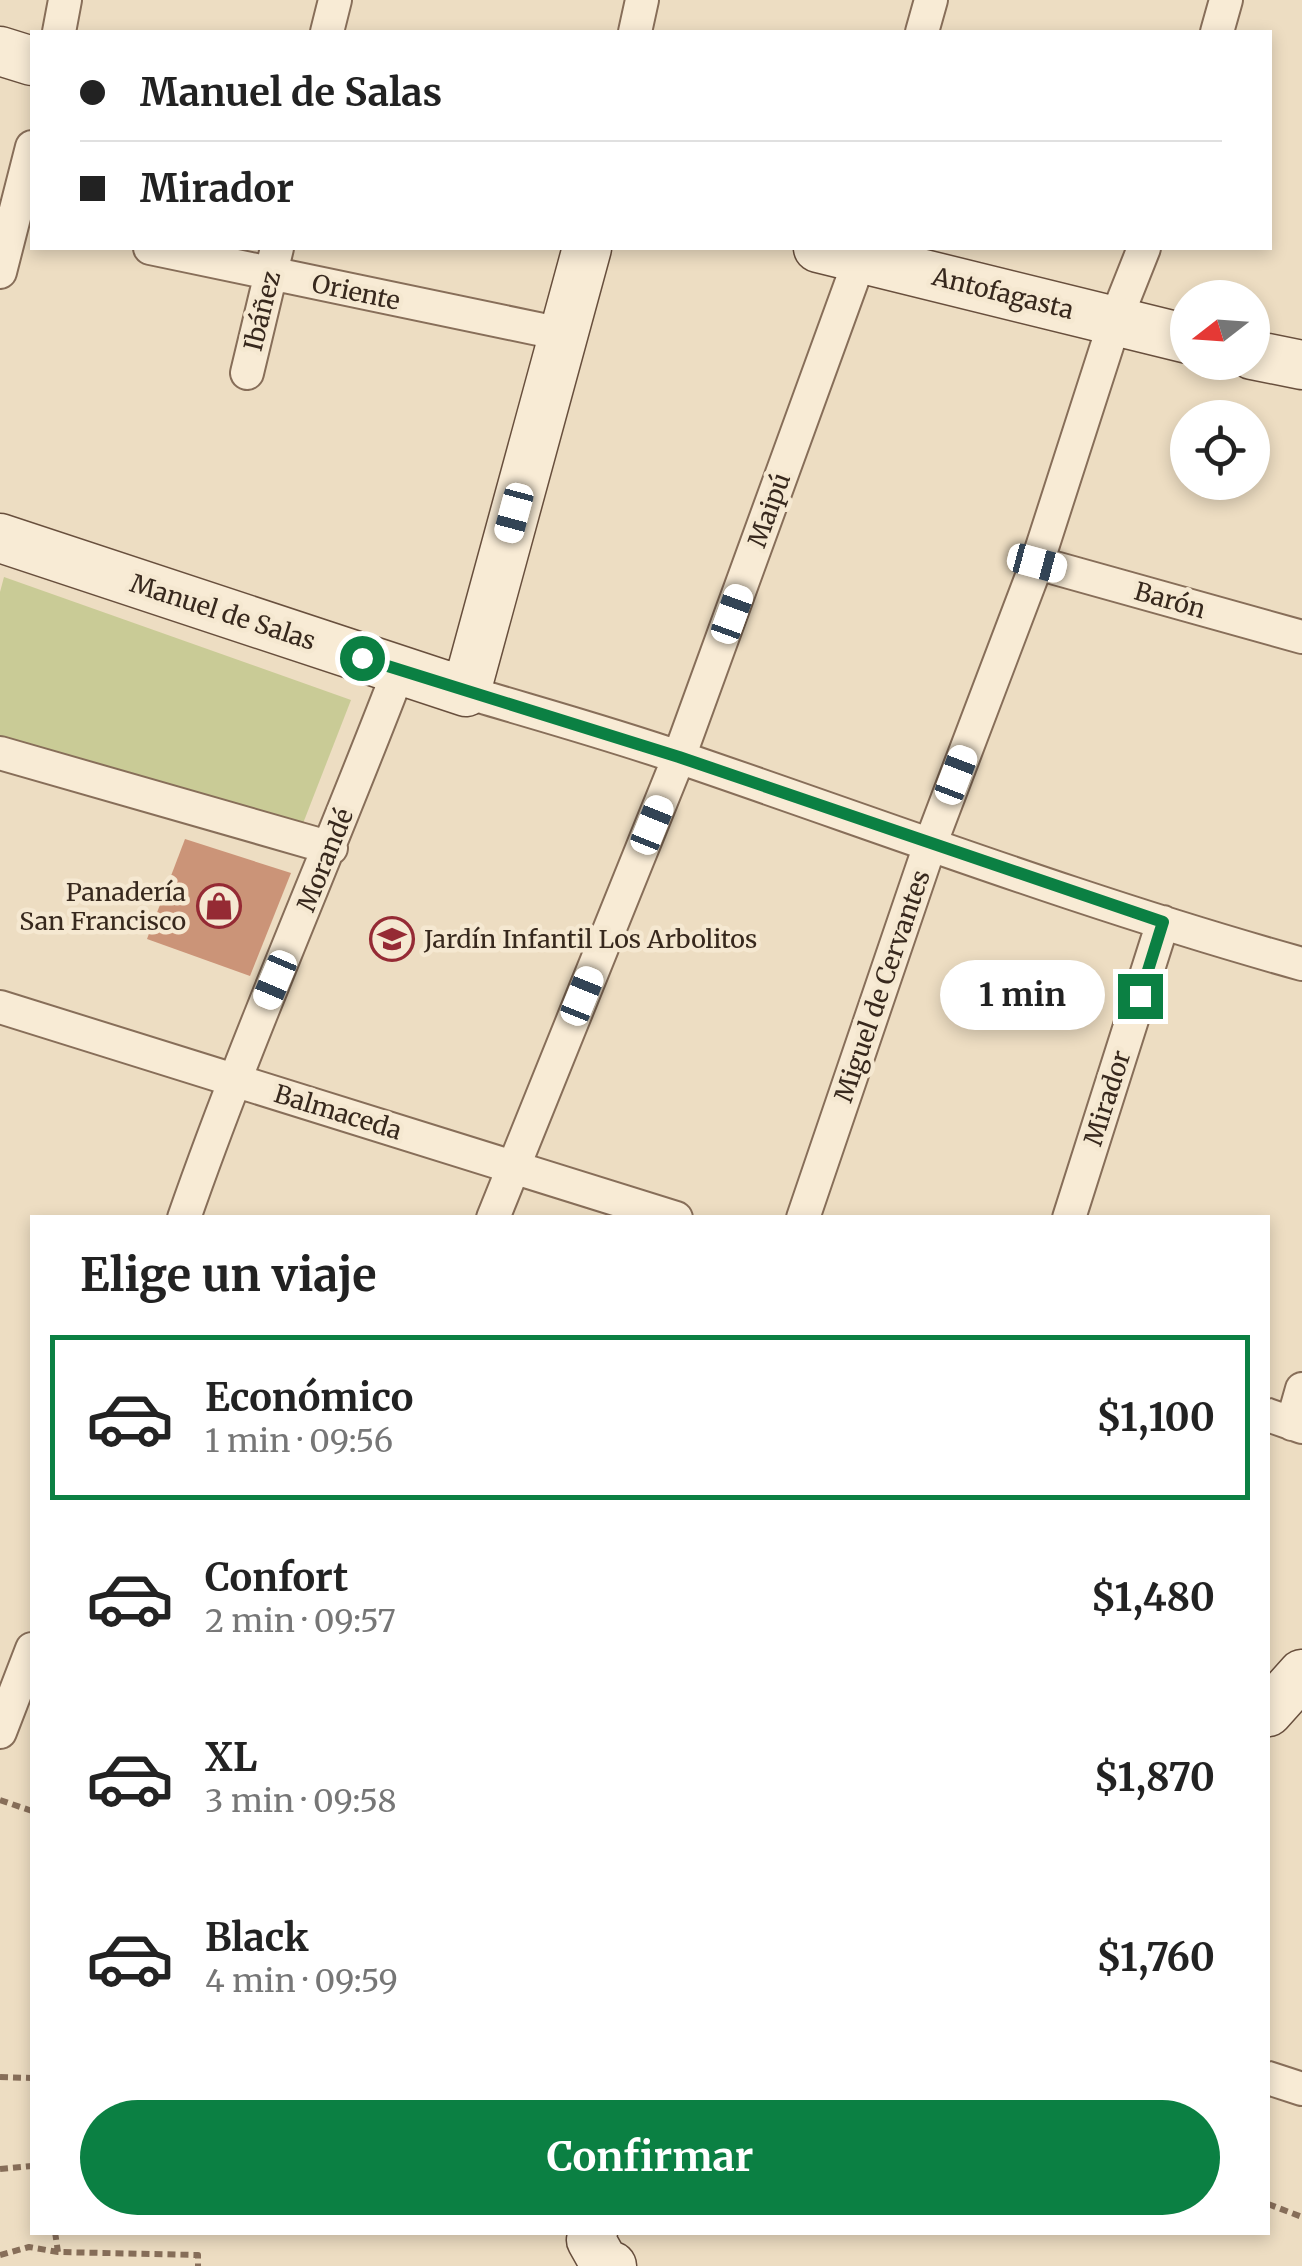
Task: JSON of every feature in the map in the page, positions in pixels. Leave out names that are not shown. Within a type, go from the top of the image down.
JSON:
[{"type":"street","points":[[59,30],[65,0]]},
{"type":"street","points":[[328,30],[335,0]]},
{"type":"street","points":[[635,30],[642,0]]},
{"type":"street","points":[[923,30],[931,0]]},
{"type":"street","points":[[1218,30],[1226,0]]},
{"type":"street","points":[[0,51],[30,59]]},
{"type":"street","points":[[0,272],[24,220],[30,166]]},
{"type":"street","name":"Oriente","points":[[169,250],[274,261],[562,334]]},
{"type":"street","points":[[466,692],[587,250]]},
{"type":"street","name":"Miguel de Cervantes","points":[[804,1215],[930,845],[1037,563],[1115,322],[1143,250]]},
{"type":"street","name":"Antofagasta","points":[[848,251],[1170,335]]},
{"type":"street","name":"Maipú","points":[[494,1215],[679,757],[848,251]]},
{"type":"street","name":"Ibáñez","points":[[247,374],[274,261]]},
{"type":"street","points":[[1270,358],[1302,365]]},
{"type":"street","name":"Manuel de Salas","points":[[0,539],[466,692],[679,757],[930,845],[1302,964]]},
{"type":"street","name":"Barón","points":[[1037,563],[1302,637]]},
{"type":"street","name":"Morandé","points":[[185,1215],[233,1080],[331,848],[398,670]]},
{"type":"street","points":[[0,754],[331,848]]},
{"type":"street","name":"Mirador","points":[[1070,1215],[1163,922]]},
{"type":"street","name":"Balmaceda","points":[[0,1007],[667,1215]]},
{"type":"street","points":[[1287,1422],[1302,1390]]},
{"type":"street","points":[[0,1732],[30,1655]]},
{"type":"street","points":[[1270,1710],[1302,1674]]},
{"type":"street","points":[[1270,2079],[1302,2089]]},
{"type":"street","points":[[592,2235],[591,2240],[604,2264],[612,2266]]},
{"type":"path","points":[[0,1800],[30,1810]]},
{"type":"path","points":[[0,2077],[30,2078]]},
{"type":"path","points":[[0,2169],[30,2166]]},
{"type":"path","points":[[1270,2205],[1302,2216]]},
{"type":"path","points":[[55,2235],[58,2252]]},
{"type":"path","points":[[0,2255],[28,2246],[58,2252],[198,2255],[198,2266]]},
{"type":"green space","points":[[4,577],[351,700],[302,826],[0,745],[0,592]]},
{"type":"building","name":"Panadería San Francisco","points":[[185,839],[291,873],[250,976],[147,939]]},
{"type":"place","name":"Panadería San Francisco","points":[[219,906]]},
{"type":"place","name":"Jardín Infantil Los Arbolitos","points":[[392,939]]},
{"type":"route","points":[[362,658],[679,757],[1163,922],[1140,996]]}]
